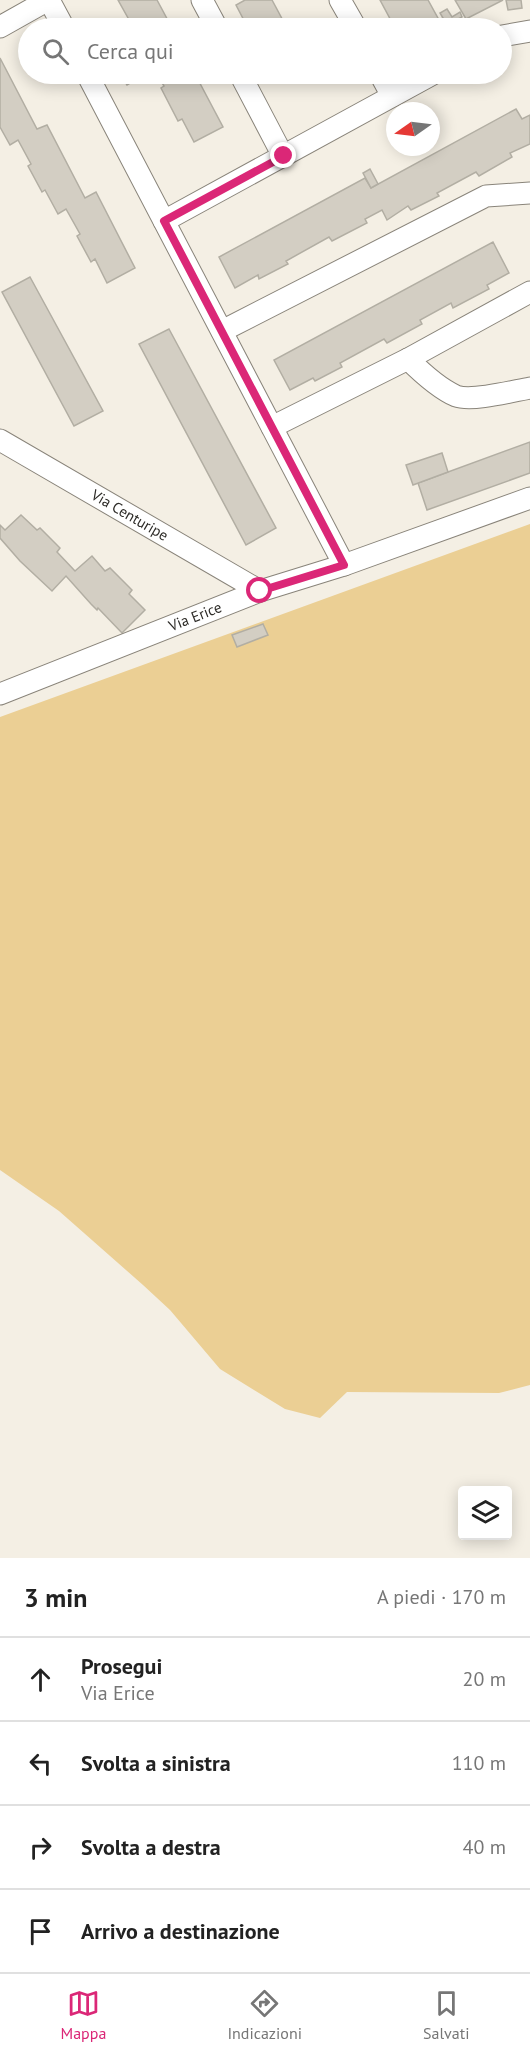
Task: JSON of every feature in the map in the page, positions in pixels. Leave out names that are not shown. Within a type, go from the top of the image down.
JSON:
[{"type":"street","points":[[0,27],[49,0],[59,18]]},
{"type":"street","points":[[202,0],[212,18]]},
{"type":"street","points":[[340,0],[350,18]]},
{"type":"street","points":[[512,34],[530,31]]},
{"type":"street","points":[[92,84],[344,565]]},
{"type":"street","points":[[245,84],[284,156]]},
{"type":"street","points":[[385,84],[392,96]]},
{"type":"street","points":[[164,221],[415,84]]},
{"type":"street","points":[[222,331],[486,196],[530,193]]},
{"type":"street","points":[[272,427],[408,359],[530,292]]},
{"type":"street","points":[[408,359],[424,376],[458,397],[490,396],[530,388]]},
{"type":"street","name":"Via Centuripe","points":[[0,440],[260,591]]},
{"type":"street","name":"Via Erice","points":[[0,694],[260,591],[344,565],[530,498]]},
{"type":"shaded area","points":[[530,524],[530,1385],[499,1393],[347,1392],[320,1418],[285,1409],[220,1369],[170,1310],[143,1285],[59,1211],[0,1170],[0,717]]},
{"type":"building","points":[[118,0],[157,0],[167,18],[128,18]]},
{"type":"building","points":[[245,0],[272,0],[282,18],[243,18],[236,5]]},
{"type":"building","points":[[380,0],[428,0],[438,18],[390,18]]},
{"type":"building","points":[[455,0],[503,0],[468,18],[465,18]]},
{"type":"building","points":[[506,0],[521,0],[522,8],[508,10]]},
{"type":"building","points":[[447,9],[452,17],[460,12],[462,17],[443,18],[440,13]]},
{"type":"building","points":[[0,58],[37,129],[47,125],[85,198],[96,192],[135,268],[107,283],[95,259],[91,262],[77,236],[80,234],[66,209],[58,214],[45,190],[42,192],[28,166],[31,164],[18,140],[10,145],[0,127]]},
{"type":"building","points":[[163,84],[200,84],[223,127],[194,142],[182,119],[178,121],[161,88],[164,86]]},
{"type":"building","points":[[516,109],[522,119],[530,115],[530,144],[510,153],[512,157],[479,176],[476,172],[437,193],[439,196],[411,210],[408,206],[387,220],[382,210],[365,219],[367,223],[332,241],[329,237],[286,261],[288,264],[259,279],[258,275],[235,288],[219,257],[365,178],[371,188],[430,156],[440,156],[440,150]]},
{"type":"building","points":[[370,169],[378,184],[371,188],[363,173]]},
{"type":"building","points":[[493,242],[509,273],[487,285],[489,289],[453,308],[451,303],[420,320],[422,324],[387,343],[384,339],[340,363],[342,367],[315,381],[313,378],[290,390],[274,360]]},
{"type":"building","points":[[30,277],[103,411],[74,426],[2,292]]},
{"type":"building","points":[[169,329],[276,528],[246,545],[139,344]]},
{"type":"building","points":[[530,442],[530,473],[427,510],[418,483]]},
{"type":"building","points":[[442,453],[448,472],[413,485],[406,465]]},
{"type":"building","points":[[21,515],[37,530],[40,528],[60,548],[57,552],[75,571],[92,556],[105,571],[110,568],[132,590],[129,594],[145,610],[122,633],[66,576],[52,591],[20,561],[0,538],[0,525],[5,530]]},
{"type":"building","points":[[263,624],[268,635],[237,647],[232,635]]},
{"type":"route","points":[[260,591],[344,565],[164,221],[284,156]]}]
